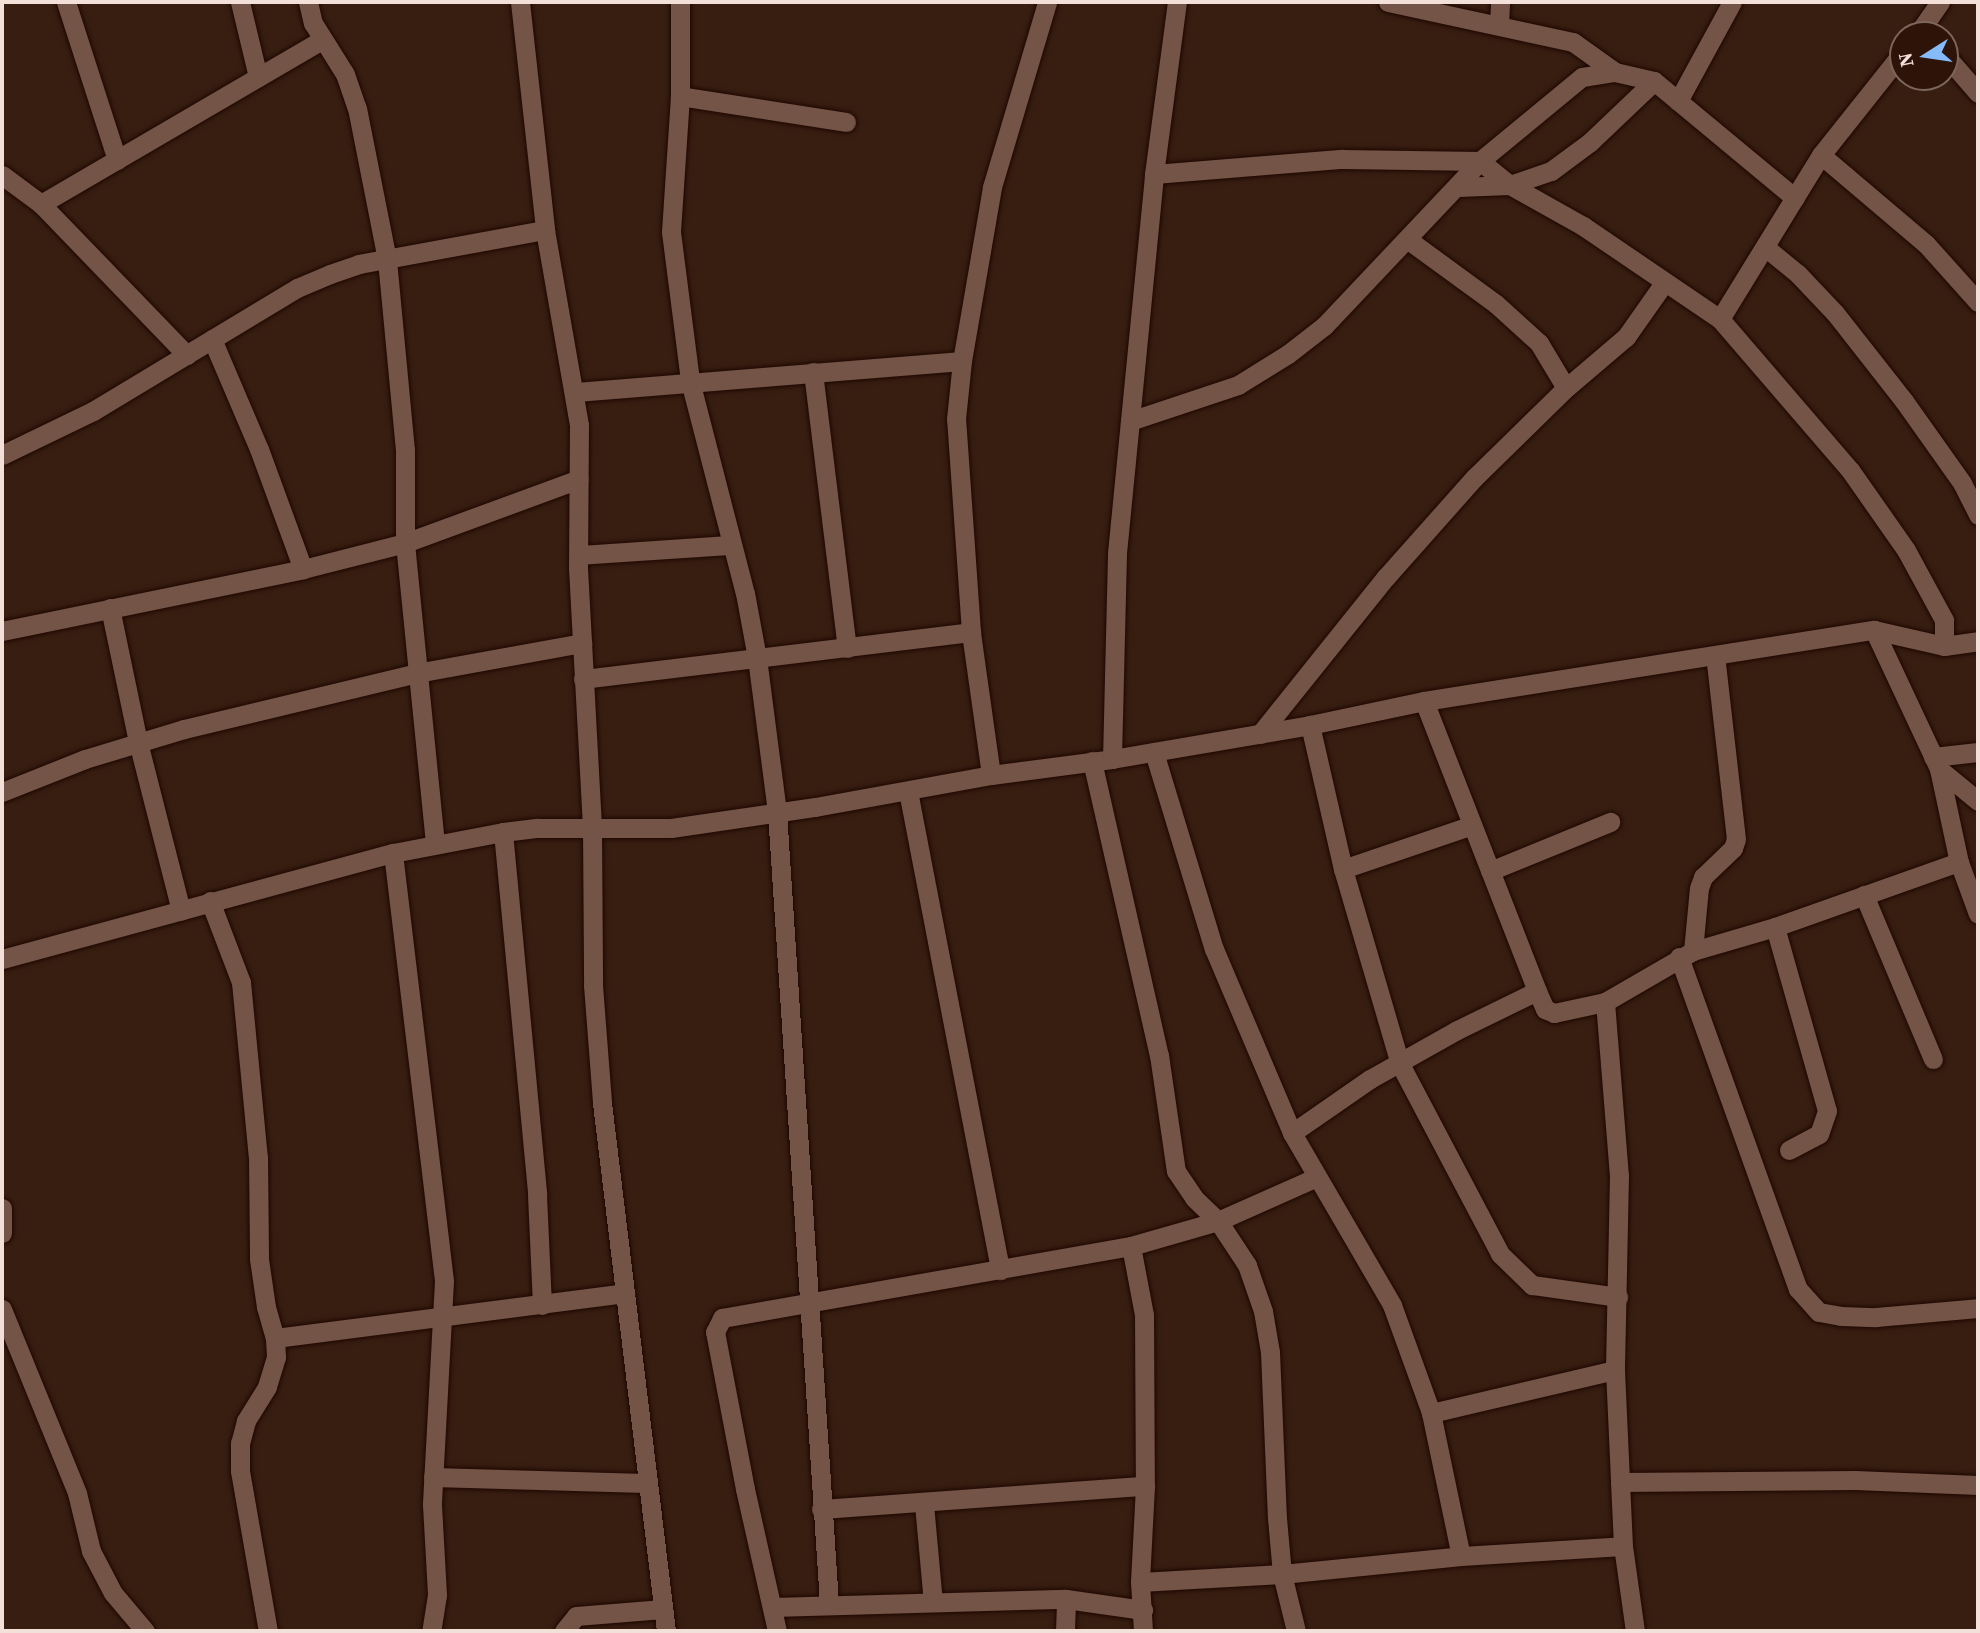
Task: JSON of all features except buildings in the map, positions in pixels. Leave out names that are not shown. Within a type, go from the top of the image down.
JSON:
[{"type":"street","points":[[66,2],[117,160]]},
{"type":"street","points":[[240,2],[258,77]]},
{"type":"street","points":[[308,2],[313,23],[345,74],[357,108],[387,260],[405,450],[405,543],[435,843]]},
{"type":"street","points":[[520,2],[545,230],[576,393],[583,680],[592,827],[594,998],[602,1103],[645,1483],[666,1631]]},
{"type":"street","points":[[680,2],[680,96],[671,232],[690,381],[745,593],[757,658],[777,812],[829,1604]]},
{"type":"street","points":[[991,775],[971,632],[957,419],[961,361],[992,187],[1047,2]]},
{"type":"street","points":[[1112,759],[1117,553],[1154,174],[1177,2]]},
{"type":"street","points":[[1388,2],[1573,42],[1615,72]]},
{"type":"street","points":[[1499,24],[1500,2]]},
{"type":"street","points":[[1678,101],[1732,2]]},
{"type":"street","points":[[1929,21],[1940,2]]},
{"type":"street","points":[[41,204],[322,40]]},
{"type":"street","points":[[1720,319],[1821,155],[1889,70]]},
{"type":"street","points":[[1959,71],[1978,93]]},
{"type":"street","points":[[1130,421],[1238,385],[1288,354],[1324,326],[1480,161],[1582,77],[1615,72],[1654,81],[1795,198]]},
{"type":"street","points":[[1458,187],[1510,186],[1551,171],[1590,142],[1654,81]]},
{"type":"street","points":[[680,96],[846,122]]},
{"type":"street","points":[[1821,155],[1926,244],[1978,302]]},
{"type":"street","points":[[1154,174],[1342,159],[1480,161],[1510,186],[1583,226],[1720,319],[1850,470],[1906,550],[1944,620],[1944,646]]},
{"type":"street","points":[[2,175],[41,204],[187,355]]},
{"type":"street","points":[[2,455],[93,411],[212,339],[319,279],[359,264],[545,230]]},
{"type":"street","points":[[1408,239],[1496,304],[1539,343],[1566,388]]},
{"type":"street","points":[[1765,247],[1798,274],[1835,313],[1904,401],[1962,483],[1978,515]]},
{"type":"street","points":[[1260,734],[1395,567],[1474,478],[1566,388],[1626,337],[1664,283]]},
{"type":"street","points":[[212,339],[259,449],[303,569]]},
{"type":"street","points":[[576,393],[690,381],[961,361]]},
{"type":"street","points":[[813,372],[847,648]]},
{"type":"street","points":[[2,632],[303,569],[405,543],[579,479]]},
{"type":"street","points":[[579,555],[731,545]]},
{"type":"street","points":[[110,608],[138,743],[181,911]]},
{"type":"street","points":[[1874,630],[1936,763],[1959,862],[1978,914]]},
{"type":"street","points":[[2,959],[393,853],[503,832],[592,827],[671,828],[908,791],[991,775],[1112,759],[1310,725],[1424,701],[1874,630],[1944,646],[1978,641]]},
{"type":"street","points":[[583,680],[971,632]]},
{"type":"street","points":[[2,792],[138,743],[417,673],[582,643]]},
{"type":"street","points":[[1715,656],[1736,839],[1726,856],[1703,877],[1686,954],[1798,1289],[1819,1312],[1841,1316],[1875,1317],[1978,1308]]},
{"type":"street","points":[[1424,701],[1537,991],[1545,1009],[1554,1013],[1605,1002],[1686,954],[1775,927],[1959,862]]},
{"type":"street","points":[[1310,725],[1343,869],[1399,1063],[1500,1254],[1514,1272],[1532,1286],[1618,1297]]},
{"type":"street","points":[[1154,752],[1214,949],[1292,1133],[1392,1305],[1431,1412],[1461,1556]]},
{"type":"street","points":[[1936,763],[1978,752]]},
{"type":"street","points":[[1092,761],[1159,1055],[1176,1171],[1194,1198],[1218,1221],[1247,1265],[1264,1311],[1270,1352],[1282,1574],[1296,1631]]},
{"type":"street","points":[[1936,763],[1978,801]]},
{"type":"street","points":[[908,791],[1000,1270]]},
{"type":"street","points":[[1490,871],[1610,822]]},
{"type":"street","points":[[1343,869],[1472,825]]},
{"type":"street","points":[[503,832],[537,1195],[542,1305]]},
{"type":"street","points":[[393,853],[444,1281],[433,1477],[437,1595],[432,1631]]},
{"type":"street","points":[[1864,895],[1933,1059]]},
{"type":"street","points":[[210,901],[241,982],[258,1157],[258,1259],[266,1307],[275,1338],[276,1357],[267,1387],[246,1421],[240,1443],[240,1471],[268,1631]]},
{"type":"street","points":[[1775,927],[1826,1111],[1819,1134],[1789,1150]]},
{"type":"street","points":[[1292,1133],[1370,1079],[1457,1030],[1537,991]]},
{"type":"street","points":[[1605,1002],[1619,1176],[1615,1370],[1623,1546],[1635,1631]]},
{"type":"street","points":[[776,1631],[715,1332],[722,1318],[1130,1246],[1218,1221],[1317,1177]]},
{"type":"street","points":[[2,1208],[2,1233]]},
{"type":"street","points":[[1130,1246],[1144,1315],[1145,1486],[1140,1581],[1143,1631]]},
{"type":"street","points":[[275,1338],[625,1293]]},
{"type":"street","points":[[2,1309],[77,1493],[91,1550],[113,1593],[145,1631]]},
{"type":"street","points":[[1431,1412],[1615,1370]]},
{"type":"street","points":[[433,1477],[645,1483]]},
{"type":"street","points":[[1620,1482],[1855,1480],[1978,1485]]},
{"type":"street","points":[[821,1509],[924,1504],[1145,1486]]},
{"type":"street","points":[[924,1504],[933,1602]]},
{"type":"street","points":[[1140,1581],[1282,1574],[1461,1556],[1623,1546]]},
{"type":"street","points":[[772,1607],[1066,1599],[1143,1610]]},
{"type":"street","points":[[1065,1631],[1066,1599]]},
{"type":"street","points":[[564,1631],[576,1616],[663,1609]]}]
